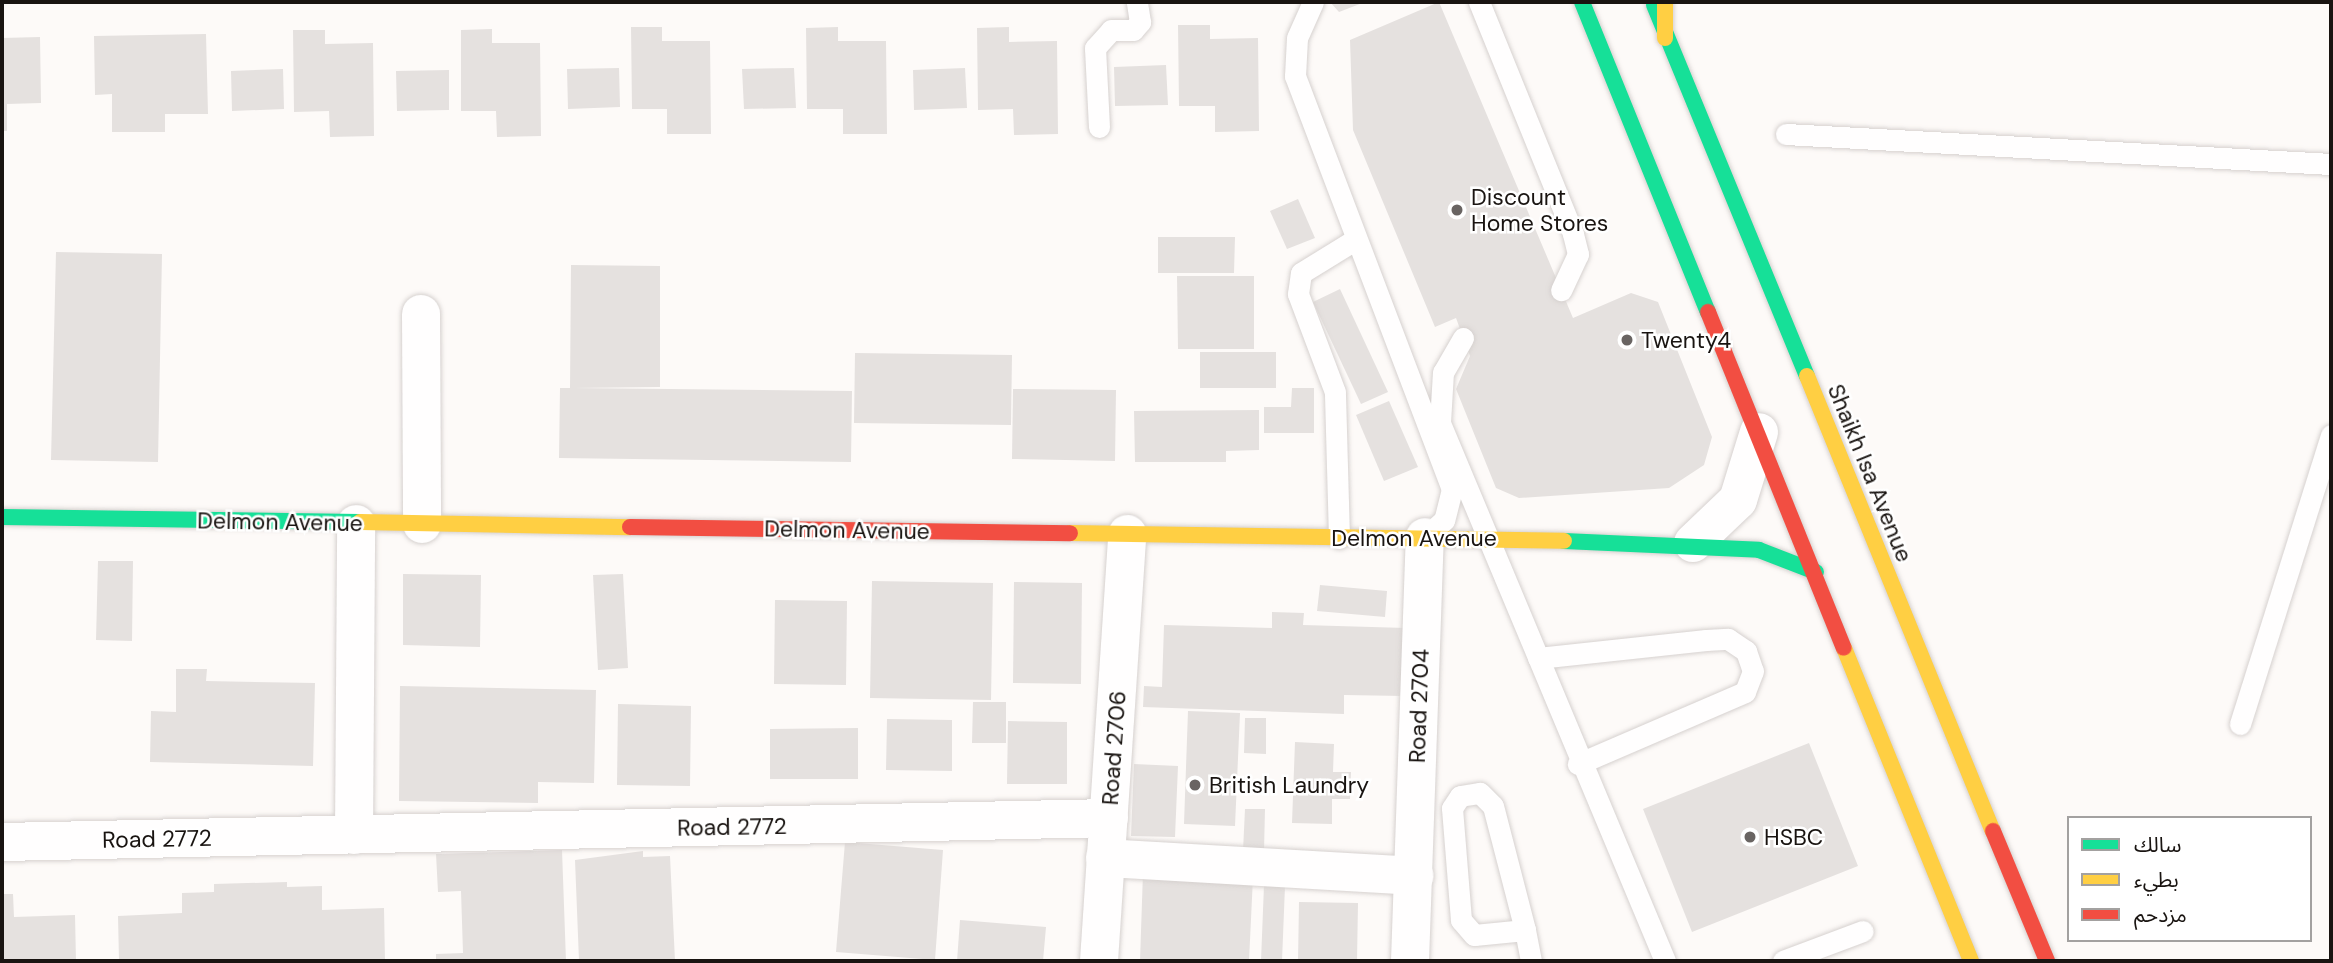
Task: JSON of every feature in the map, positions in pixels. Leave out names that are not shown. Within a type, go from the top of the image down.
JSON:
[{"type":"main road","points":[[1581,2],[1816,572],[1971,961]]},
{"type":"main road","name":"Shaikh Isa Avenue","points":[[1653,2],[1665,38],[2047,961]]},
{"type":"main road","points":[[1665,2],[1665,38]]},
{"type":"main road","name":"Delmon Avenue","points":[[2,517],[1693,542],[1759,550],[1816,572]]},
{"type":"street","points":[[421,314],[422,524]]},
{"type":"street","points":[[1693,542],[1738,500],[1759,432]]},
{"type":"street","points":[[354,835],[356,524]]},
{"type":"street","name":"Road 2706","points":[[1098,961],[1127,534]]},
{"type":"street","name":"Road 2704","points":[[1410,961],[1424,537]]},
{"type":"street","name":"Road 2772","points":[[2,842],[1109,818]]},
{"type":"street","points":[[1105,858],[1413,876]]},
{"type":"lane","points":[[1099,127],[1095,48],[1111,30],[1133,30],[1140,22],[1137,2]]},
{"type":"lane","points":[[1313,2],[1297,38],[1295,76],[1353,241],[1452,489],[1444,520],[1424,537]]},
{"type":"lane","points":[[1479,2],[1573,234],[1577,254],[1561,290]]},
{"type":"lane","points":[[1786,134],[2331,164]]},
{"type":"lane","points":[[1339,538],[1335,392],[1298,294],[1301,273],[1353,241]]},
{"type":"lane","points":[[1463,338],[1443,372],[1440,423],[1538,658],[1578,764],[1665,961]]},
{"type":"lane","points":[[2240,724],[2331,435]]},
{"type":"lane","points":[[1538,658],[1728,639],[1746,651],[1753,671],[1745,692],[1578,764]]},
{"type":"lane","points":[[1525,930],[1474,935],[1461,920],[1452,807],[1461,796],[1480,793],[1491,800],[1525,930],[1531,961]]},
{"type":"lane","points":[[1783,961],[1863,931]]},
{"type":"building","points":[[1330,2],[1365,2],[1339,12]]},
{"type":"building","name":"Discount Home Stores","points":[[1439,2],[1573,318],[1631,293],[1658,302],[1712,437],[1704,465],[1669,488],[1519,498],[1496,488],[1456,389],[1470,356],[1456,318],[1435,327],[1353,130],[1350,40]]},
{"type":"building","points":[[1178,25],[1210,25],[1210,39],[1258,38],[1259,131],[1215,132],[1215,106],[1179,106]]},
{"type":"building","points":[[631,27],[662,27],[662,41],[710,41],[711,134],[667,134],[667,109],[632,109]]},
{"type":"building","points":[[838,27],[838,41],[886,41],[887,134],[843,134],[843,109],[807,109],[806,28]]},
{"type":"building","points":[[1009,27],[1009,42],[1057,41],[1058,134],[1014,135],[1013,109],[978,110],[977,28]]},
{"type":"building","points":[[492,29],[492,43],[540,43],[541,136],[497,137],[496,111],[461,111],[461,30]]},
{"type":"building","points":[[293,30],[325,30],[325,44],[373,43],[374,136],[330,137],[329,111],[294,112]]},
{"type":"building","points":[[206,34],[208,114],[165,114],[165,132],[112,132],[112,94],[95,95],[94,36]]},
{"type":"building","points":[[40,37],[41,103],[7,104],[7,131],[2,131],[2,38]]},
{"type":"building","points":[[1166,65],[1168,105],[1115,106],[1114,67]]},
{"type":"building","points":[[619,68],[620,107],[568,109],[567,69]]},
{"type":"building","points":[[794,68],[796,108],[744,109],[742,69]]},
{"type":"building","points":[[965,68],[967,108],[914,110],[913,70]]},
{"type":"building","points":[[283,69],[284,109],[232,111],[231,71]]},
{"type":"building","points":[[449,70],[449,110],[397,111],[396,71]]},
{"type":"building","points":[[1298,199],[1315,238],[1287,249],[1270,211]]},
{"type":"building","points":[[1158,237],[1235,237],[1234,273],[1158,273]]},
{"type":"building","points":[[56,252],[162,254],[158,462],[51,460]]},
{"type":"building","points":[[571,265],[660,266],[660,387],[574,388],[852,391],[851,462],[559,458],[560,388],[570,388]]},
{"type":"building","points":[[1177,276],[1254,276],[1254,349],[1178,349]]},
{"type":"building","points":[[1340,289],[1388,392],[1361,404],[1313,302]]},
{"type":"building","points":[[1200,352],[1276,352],[1276,388],[1200,388]]},
{"type":"building","points":[[855,353],[1012,355],[1011,425],[854,423]]},
{"type":"building","points":[[1292,388],[1314,388],[1314,433],[1264,433],[1264,407],[1291,407]]},
{"type":"building","points":[[1013,389],[1116,390],[1115,461],[1012,459]]},
{"type":"building","points":[[1389,401],[1418,467],[1384,481],[1356,415]]},
{"type":"building","points":[[1259,410],[1259,450],[1226,451],[1226,462],[1135,462],[1134,411]]},
{"type":"building","points":[[98,561],[133,561],[132,641],[96,640]]},
{"type":"building","points":[[403,574],[481,575],[480,647],[403,645]]},
{"type":"building","points":[[623,574],[628,668],[598,670],[593,575]]},
{"type":"building","points":[[872,581],[993,583],[991,700],[870,698]]},
{"type":"building","points":[[1014,582],[1082,583],[1081,684],[1013,683]]},
{"type":"building","points":[[1320,585],[1387,591],[1385,617],[1317,611]]},
{"type":"building","points":[[775,600],[847,601],[846,685],[774,684]]},
{"type":"building","points":[[1272,612],[1304,613],[1303,625],[1406,628],[1404,696],[1344,695],[1344,714],[1143,707],[1144,686],[1162,687],[1164,625],[1272,628]]},
{"type":"building","points":[[176,669],[207,669],[206,681],[315,683],[313,766],[150,762],[151,711],[176,712]]},
{"type":"building","points":[[400,686],[596,690],[594,783],[538,782],[538,803],[399,801]]},
{"type":"building","points":[[973,702],[1006,702],[1006,743],[972,743]]},
{"type":"building","points":[[618,704],[691,706],[690,786],[617,785]]},
{"type":"building","points":[[1188,711],[1240,713],[1235,826],[1184,824]]},
{"type":"building","points":[[1245,718],[1266,718],[1266,754],[1244,753]]},
{"type":"building","points":[[887,719],[952,720],[952,771],[886,770]]},
{"type":"building","points":[[1008,721],[1067,722],[1067,784],[1007,784]]},
{"type":"building","points":[[858,728],[858,779],[770,779],[770,729]]},
{"type":"building","points":[[1295,742],[1334,744],[1333,772],[1351,772],[1350,799],[1332,799],[1332,824],[1292,823]]},
{"type":"building","name":"HSBC","points":[[1809,743],[1858,866],[1692,932],[1643,809]]},
{"type":"building","points":[[1134,764],[1178,766],[1175,837],[1131,836]]},
{"type":"building","points":[[1245,809],[1265,809],[1264,851],[1243,851]]},
{"type":"building","points":[[845,842],[943,850],[935,960],[836,952]]},
{"type":"building","points":[[562,850],[566,961],[436,961],[436,954],[463,953],[461,891],[438,892],[436,854]]},
{"type":"building","points":[[643,851],[643,857],[670,856],[675,961],[579,961],[575,860]]},
{"type":"building","points":[[1143,872],[1253,877],[1249,961],[1140,961]]},
{"type":"building","points":[[287,882],[287,887],[322,886],[322,910],[384,908],[385,961],[119,961],[118,916],[182,913],[182,893],[214,892],[214,884]]},
{"type":"building","points":[[1264,885],[1285,886],[1282,961],[1261,961]]},
{"type":"building","points":[[2,894],[13,894],[14,917],[75,915],[76,961],[2,961]]},
{"type":"building","points":[[1299,902],[1358,903],[1357,961],[1298,961]]},
{"type":"building","points":[[960,920],[1046,927],[1043,961],[957,961]]},
{"type":"traffic: fast","points":[[1582,2],[1708,312]]},
{"type":"traffic: fast","points":[[1654,5],[1807,376]]},
{"type":"traffic: fast","points":[[2,517],[360,522]]},
{"type":"traffic: fast","points":[[1564,541],[1759,550],[1816,572]]},
{"type":"traffic: slow","points":[[1665,2],[1665,38]]},
{"type":"traffic: slow","points":[[1807,376],[1993,831]]},
{"type":"traffic: slow","points":[[360,522],[630,527]]},
{"type":"traffic: slow","points":[[1070,533],[1564,541]]},
{"type":"traffic: slow","points":[[1844,648],[1971,961]]},
{"type":"traffic: jam","points":[[1708,312],[1844,648]]},
{"type":"traffic: jam","points":[[630,527],[1070,533]]},
{"type":"traffic: jam","points":[[1993,831],[2047,961]]},
{"type":"place","name":"Discount Home Stores","points":[[1457,210]]},
{"type":"place","name":"Twenty4","points":[[1627,340]]},
{"type":"place","name":"British Laundry","points":[[1195,785]]},
{"type":"place","name":"HSBC","points":[[1750,837]]}]
